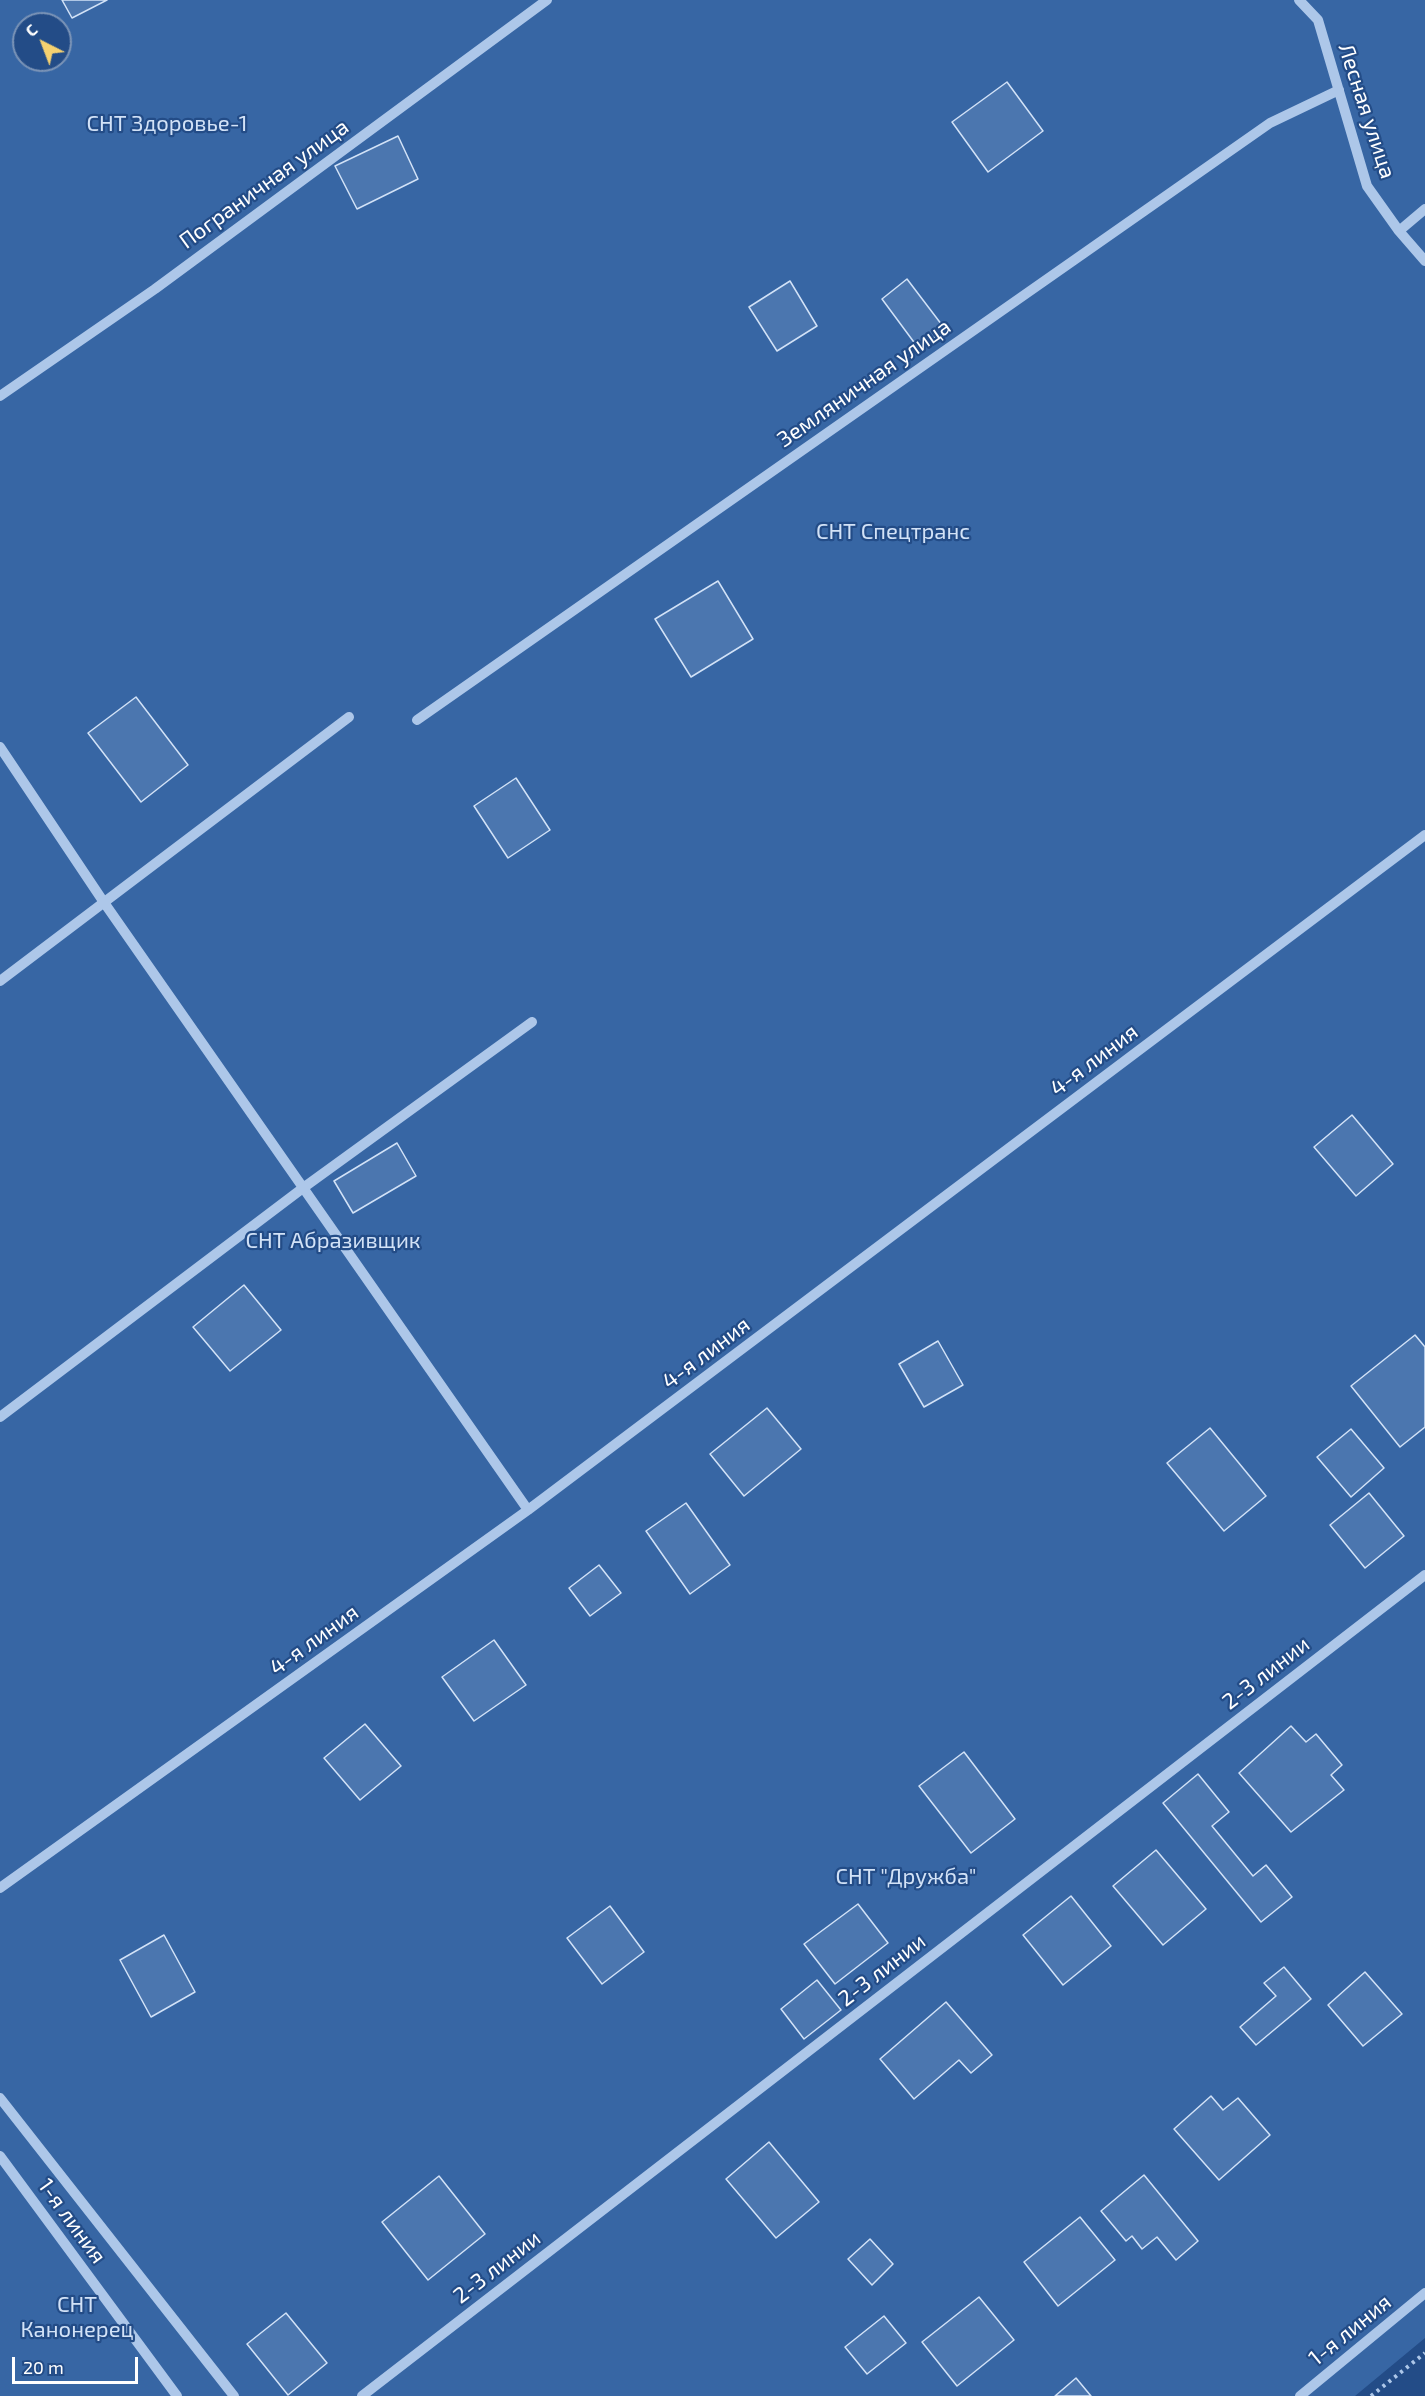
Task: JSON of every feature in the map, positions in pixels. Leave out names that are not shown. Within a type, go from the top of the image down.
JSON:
[{"type":"street","name":"Пограничная улица","points":[[0,396],[155,289],[547,0]]},
{"type":"street","name":"Лесная улица","points":[[1299,0],[1318,21],[1367,186],[1399,231],[1425,261]]},
{"type":"street","name":"Земляничная улица","points":[[417,720],[1270,123],[1339,90]]},
{"type":"street","points":[[1399,231],[1425,209]]},
{"type":"street","points":[[0,981],[349,717]]},
{"type":"street","points":[[0,747],[103,901],[528,1510]]},
{"type":"street","name":"4-я линия","points":[[0,1888],[528,1510],[1425,835]]},
{"type":"street","points":[[0,1417],[303,1188],[532,1022]]},
{"type":"street","name":"2-3 линии","points":[[363,2396],[1425,1575]]},
{"type":"street","points":[[0,2098],[234,2396]]},
{"type":"street","name":"1-я линия","points":[[0,2156],[177,2396]]},
{"type":"street","name":"1-я линия","points":[[1300,2396],[1425,2293]]},
{"type":"path","points":[[1371,2396],[1425,2353]]},
{"type":"green space","points":[[0,0],[1425,0],[1425,2338],[1355,2396],[0,2396]]},
{"type":"building","points":[[62,0],[107,0],[72,18],[72,12],[69,12]]},
{"type":"building","points":[[1007,82],[1043,131],[988,172],[952,122]]},
{"type":"building","points":[[398,136],[418,179],[357,209],[335,166]]},
{"type":"building","points":[[907,279],[945,329],[919,349],[882,299]]},
{"type":"building","points":[[790,281],[817,326],[777,351],[749,307]]},
{"type":"building","points":[[718,581],[753,639],[691,677],[655,619]]},
{"type":"building","points":[[136,697],[188,765],[141,802],[88,733]]},
{"type":"building","points":[[516,778],[550,830],[508,858],[474,806]]},
{"type":"building","points":[[1352,1115],[1393,1164],[1356,1196],[1314,1147]]},
{"type":"building","points":[[397,1143],[416,1176],[353,1213],[334,1181]]},
{"type":"building","points":[[244,1285],[281,1330],[230,1371],[193,1327]]},
{"type":"building","points":[[1415,1335],[1425,1347],[1425,1427],[1400,1447],[1351,1386]]},
{"type":"building","points":[[938,1341],[963,1385],[924,1407],[899,1364]]},
{"type":"building","points":[[767,1408],[801,1449],[744,1496],[710,1454]]},
{"type":"building","points":[[1210,1428],[1266,1496],[1224,1531],[1167,1463]]},
{"type":"building","points":[[1351,1429],[1384,1468],[1351,1497],[1317,1457]]},
{"type":"building","points":[[1369,1493],[1404,1536],[1365,1568],[1330,1525]]},
{"type":"building","points":[[686,1503],[730,1565],[690,1594],[646,1531]]},
{"type":"building","points":[[599,1565],[621,1593],[590,1616],[569,1588]]},
{"type":"building","points":[[494,1640],[526,1685],[474,1721],[442,1677]]},
{"type":"building","points":[[365,1724],[401,1766],[360,1800],[324,1758]]},
{"type":"building","points":[[1291,1726],[1306,1742],[1316,1734],[1342,1765],[1331,1775],[1344,1790],[1291,1832],[1239,1773]]},
{"type":"building","points":[[964,1752],[1015,1819],[971,1853],[919,1786]]},
{"type":"building","points":[[1198,1774],[1229,1812],[1212,1826],[1253,1876],[1266,1865],[1292,1897],[1261,1922],[1163,1803]]},
{"type":"building","points":[[1156,1850],[1206,1909],[1163,1945],[1113,1886]]},
{"type":"building","points":[[1071,1896],[1111,1946],[1063,1985],[1023,1935]]},
{"type":"building","points":[[858,1904],[888,1943],[835,1984],[804,1944]]},
{"type":"building","points":[[610,1906],[644,1952],[602,1984],[567,1938]]},
{"type":"building","points":[[164,1935],[195,1992],[151,2017],[120,1960]]},
{"type":"building","points":[[1284,1967],[1311,1999],[1256,2045],[1240,2027],[1276,1996],[1264,1983]]},
{"type":"building","points":[[1365,1972],[1402,2014],[1363,2046],[1328,2005]]},
{"type":"building","points":[[817,1980],[841,2010],[804,2039],[781,2009]]},
{"type":"building","points":[[946,2002],[992,2055],[971,2073],[959,2060],[914,2099],[880,2059]]},
{"type":"building","points":[[1211,2096],[1223,2110],[1238,2098],[1270,2135],[1219,2180],[1174,2129]]},
{"type":"building","points":[[769,2142],[819,2202],[776,2238],[726,2179]]},
{"type":"building","points":[[1144,2175],[1198,2241],[1176,2260],[1157,2237],[1142,2249],[1132,2236],[1126,2241],[1101,2211]]},
{"type":"building","points":[[439,2176],[485,2234],[428,2280],[382,2222]]},
{"type":"building","points":[[1080,2217],[1115,2260],[1058,2306],[1024,2262]]},
{"type":"building","points":[[870,2239],[893,2264],[872,2285],[848,2259]]},
{"type":"building","points":[[979,2297],[1014,2340],[957,2386],[922,2342]]},
{"type":"building","points":[[286,2313],[327,2363],[288,2395],[247,2344]]},
{"type":"building","points":[[884,2316],[906,2343],[867,2374],[845,2347]]},
{"type":"building","points":[[1076,2378],[1091,2396],[1055,2396]]},
{"type":"park label","name":"СНТ Здоровье-1","points":[[167,124]]},
{"type":"park label","name":"СНТ Спецтранс","points":[[893,532]]},
{"type":"park label","name":"СНТ Абразивщик","points":[[333,1241]]},
{"type":"park label","name":"СНТ \"Дружба\"","points":[[906,1877]]},
{"type":"park label","name":"СНТ Канонерец","points":[[77,2318]]}]
